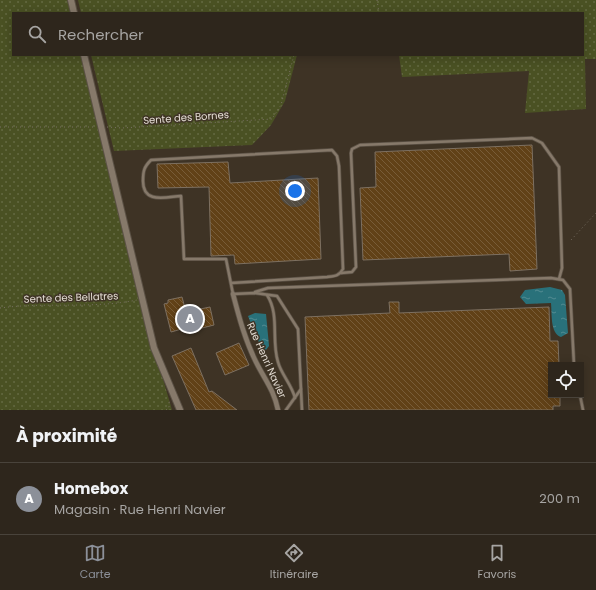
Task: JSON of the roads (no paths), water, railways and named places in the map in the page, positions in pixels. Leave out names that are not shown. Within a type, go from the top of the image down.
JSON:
[{"type":"street","points":[[71,0],[74,12]]},
{"type":"street","points":[[84,56],[154,348],[180,410]]},
{"type":"street","name":"Rue Henri Navier","points":[[233,294],[248,345],[256,364],[266,378],[276,399],[278,410]]},
{"type":"street","points":[[172,394],[176,410]]},
{"type":"lane","points":[[340,273],[352,272],[356,267],[351,153],[356,146],[360,144],[532,138],[542,143],[559,167],[562,268],[559,279]]},
{"type":"lane","points":[[231,283],[338,276],[343,269],[339,166],[337,156],[332,150],[151,160],[144,166],[143,190],[147,196],[182,196],[184,259],[226,259],[233,294],[255,293],[277,296],[298,329],[302,410]]},
{"type":"lane","points":[[255,293],[268,288],[551,278],[559,279],[563,280],[570,289],[574,362]]},
{"type":"lane","points":[[267,294],[273,304],[278,362],[293,390],[295,398]]},
{"type":"lane","points":[[286,410],[301,388]]},
{"type":"lane","points":[[581,398],[583,410]]},
{"type":"water","points":[[550,287],[562,290],[565,295],[568,333],[561,337],[557,335],[553,328],[551,303],[526,304],[520,297],[525,290]]},
{"type":"water","points":[[255,313],[266,314],[269,346],[266,350],[261,348],[248,316]]},
{"type":"place","name":"Homebox","points":[[190,319]]}]
